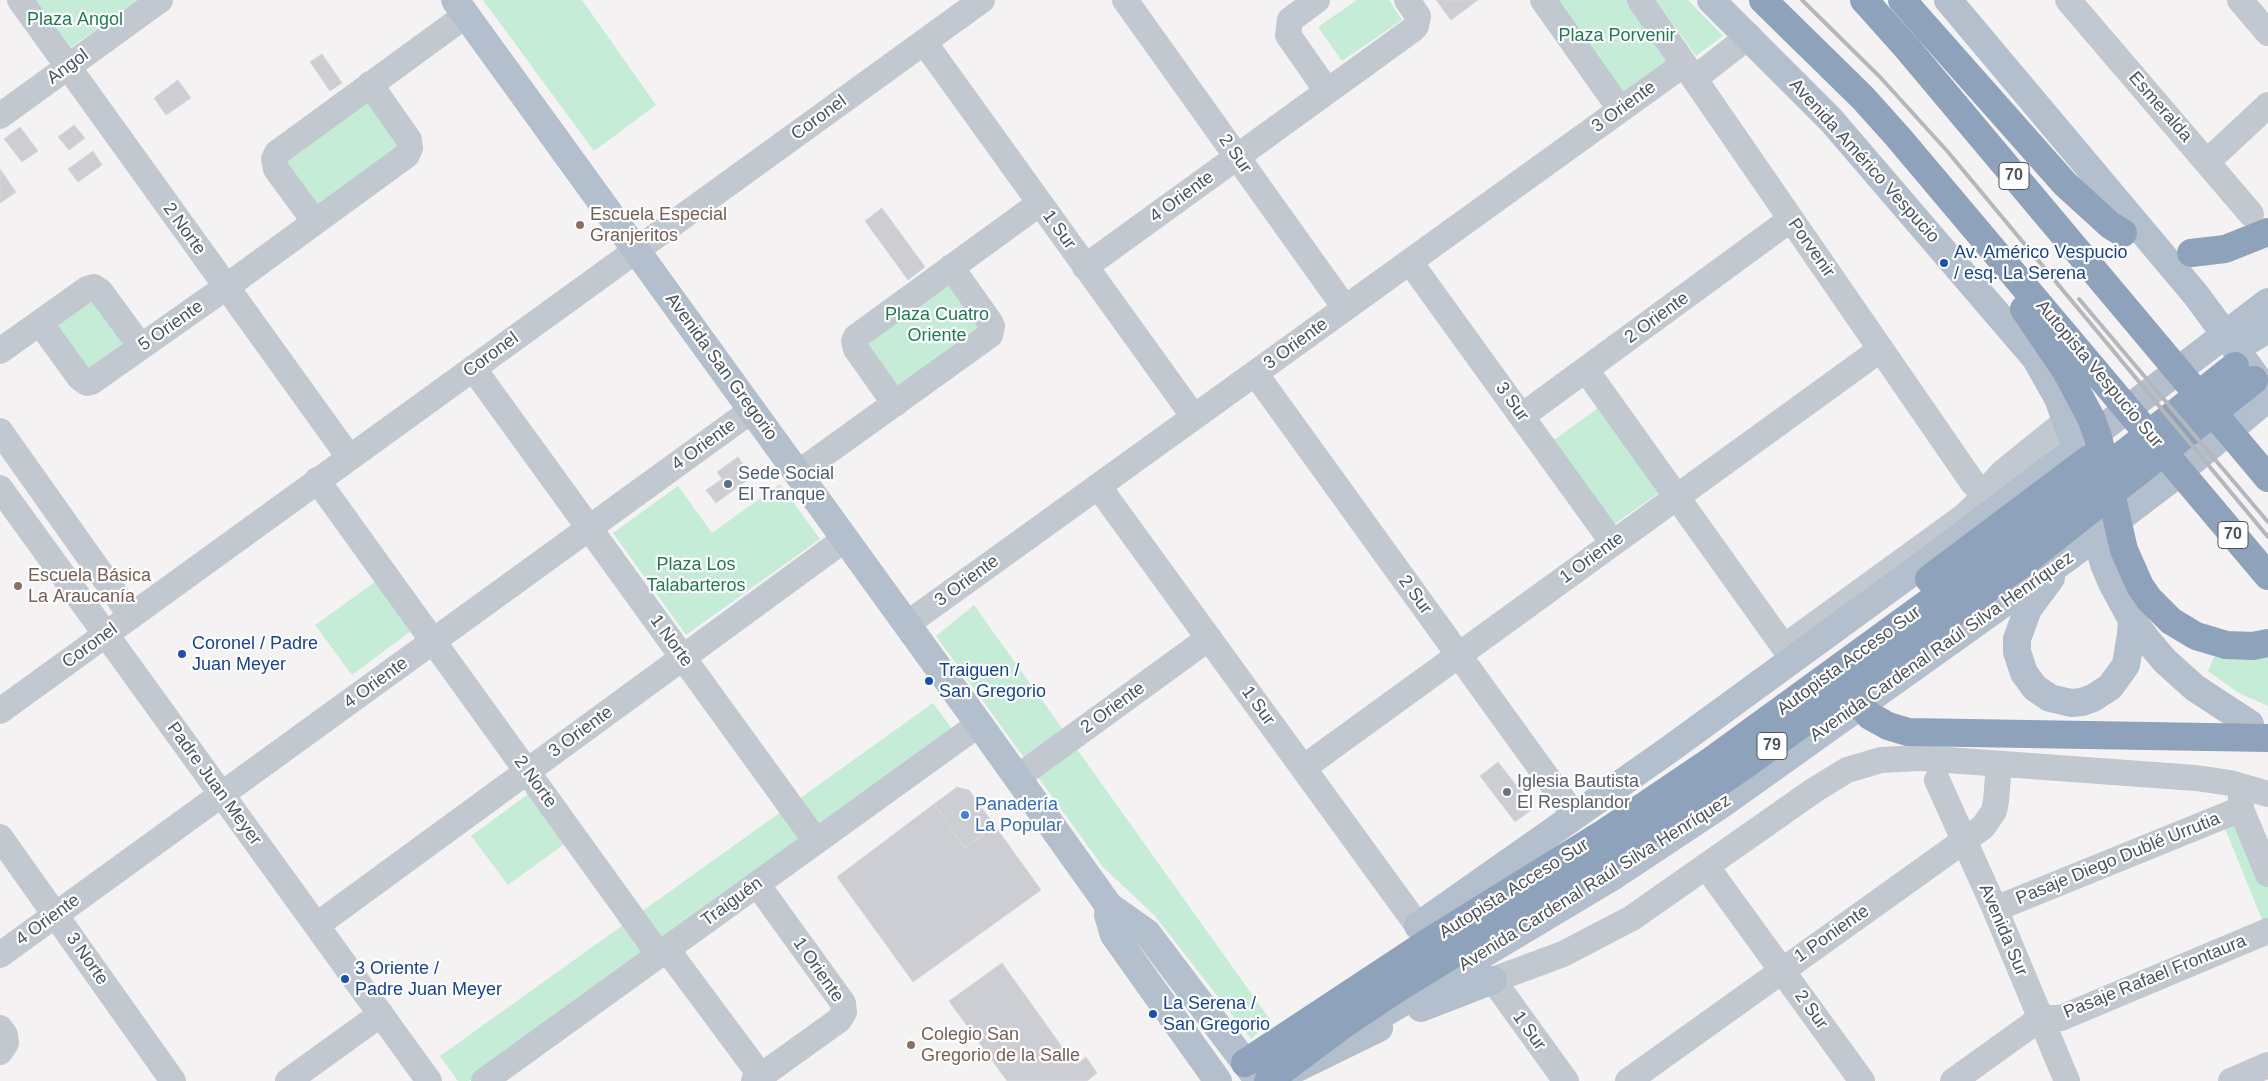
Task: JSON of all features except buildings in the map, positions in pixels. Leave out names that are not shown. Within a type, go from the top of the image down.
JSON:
[{"type":"highway","name":"Autopista Vespucio Sur","points":[[1763,0],[1862,98],[1987,241],[2268,576]]},
{"type":"highway","name":"70","points":[[1864,0],[1907,48],[2268,478]]},
{"type":"highway","points":[[1902,0],[2065,184],[2110,225],[2123,233]]},
{"type":"highway","points":[[2191,253],[2225,249],[2259,223]]},
{"type":"highway","points":[[1987,241],[2016,298],[2061,364],[2076,423],[2098,437],[2114,557],[2149,599],[2171,621],[2183,629],[2196,636],[2226,645],[2248,646],[2268,643]]},
{"type":"highway","name":"Autopista Acceso Sur","points":[[1252,1072],[1305,1024],[1418,948],[1601,835],[1712,760],[2013,541],[2189,401],[2255,376]]},
{"type":"highway","name":"Autopista Acceso Sur","points":[[1269,1081],[1344,1024],[1398,988],[1602,863],[1719,784],[2026,561],[2255,376]]},
{"type":"highway","points":[[2189,401],[2133,431],[2080,465],[1868,626],[1861,633],[1852,650],[1848,668],[1849,679],[1856,700],[1870,716],[1878,722],[1897,730],[1920,732],[2259,731]]},
{"type":"highway","points":[[1305,1024],[1340,990],[1418,926]]},
{"type":"main road","name":"Avenida Américo Vespucio","points":[[1711,0],[1831,120],[2036,359],[2058,398],[2076,423]]},
{"type":"main road","points":[[1948,0],[2213,316],[2255,376]]},
{"type":"main road","name":"Avenida San Gregorio","points":[[461,7],[1018,777],[1109,906],[1148,932],[1252,1072]]},
{"type":"main road","points":[[1418,926],[1670,749],[1940,552],[2268,302]]},
{"type":"main road","name":"Avenida Cardenal Raúl Silva Henríquez","points":[[1269,1081],[1557,910],[1683,831],[2067,558],[2171,479],[2255,376],[2239,344],[2248,342],[2268,329]]},
{"type":"main road","points":[[2114,557],[2132,620],[2148,641],[2180,675],[2259,731]]},
{"type":"main road","points":[[2067,558],[2034,601],[2020,628],[2017,640],[2020,663],[2024,673],[2035,688],[2050,698],[2071,703],[2082,702],[2103,692],[2116,681],[2126,665],[2132,620]]},
{"type":"main road","points":[[1670,749],[1732,689],[1784,647]]},
{"type":"main road","name":"Avenida San Gregorio","points":[[1109,906],[1108,915],[1114,935],[1216,1080]]},
{"type":"main road","points":[[1269,1081],[1408,1014],[1493,980]]},
{"type":"main road","points":[[1216,1080],[1252,1072]]},
{"type":"street","name":"Angol","points":[[0,116],[160,0]]},
{"type":"street","name":"Coronel","points":[[0,711],[982,0]]},
{"type":"street","name":"2 Sur","points":[[1125,0],[1345,308]]},
{"type":"street","points":[[1318,0],[1290,20],[1287,29],[1288,35],[1328,92]]},
{"type":"street","name":"4 Oriente","points":[[1086,266],[1328,92],[1416,26],[1418,16],[1407,0]]},
{"type":"street","points":[[1543,0],[1620,109]]},
{"type":"street","name":"Porvenir","points":[[1640,0],[1973,483],[1983,494]]},
{"type":"street","name":"Esmeralda","points":[[2068,0],[2259,223]]},
{"type":"street","points":[[2240,0],[2268,33]]},
{"type":"street","name":"2 Norte","points":[[27,3],[68,67],[349,458]]},
{"type":"street","points":[[315,222],[276,169],[274,164],[275,156],[370,84],[461,7]]},
{"type":"street","name":"3 Oriente","points":[[907,624],[1620,109],[1749,36]]},
{"type":"street","name":"1 Sur","points":[[924,42],[1194,417]]},
{"type":"street","name":"5 Oriente","points":[[40,323],[80,378],[86,383],[95,380],[226,287],[404,157],[409,151],[410,140],[370,84]]},
{"type":"street","points":[[2207,162],[2268,105]]},
{"type":"street","points":[[895,404],[856,349],[854,341],[860,334],[1040,203]]},
{"type":"street","name":"2 Oriente","points":[[1522,416],[1791,219]]},
{"type":"street","name":"3 Sur","points":[[1410,262],[1614,543]]},
{"type":"street","points":[[798,473],[990,335],[992,326],[990,322],[951,267]]},
{"type":"street","points":[[0,351],[87,289],[94,287],[100,291],[141,347]]},
{"type":"street","name":"1 Oriente","points":[[1303,768],[1881,349]]},
{"type":"street","name":"1 Norte","points":[[473,368],[816,841]]},
{"type":"street","points":[[1586,370],[1784,647],[1963,517],[2013,463],[2076,423]]},
{"type":"street","name":"2 Sur","points":[[1255,373],[1575,816]]},
{"type":"street","name":"4 Oriente","points":[[0,955],[752,410]]},
{"type":"street","points":[[0,431],[131,616]]},
{"type":"street","name":"2 Norte","points":[[317,480],[652,945],[674,959],[758,1078]]},
{"type":"street","name":"1 Sur","points":[[1098,486],[1418,926]]},
{"type":"street","name":"Padre Juan Meyer","points":[[0,488],[429,1081]]},
{"type":"street","name":"3 Oriente","points":[[316,925],[845,539]]},
{"type":"street","name":"2 Oriente","points":[[1018,777],[1209,638]]},
{"type":"street","name":"Traiguén","points":[[484,1081],[979,724]]},
{"type":"street","name":"Avenida Cardenal Raúl Silva Henríquez","points":[[1493,980],[1563,954],[1616,928],[1648,908],[1813,791],[1840,774],[1859,765],[1903,758],[1999,764],[2196,778],[2241,798],[2268,794]]},
{"type":"street","name":"1 Poniente","points":[[1628,1081],[1983,827],[1994,811],[1998,791],[1999,764]]},
{"type":"street","name":"Avenida Sur","points":[[1936,780],[1995,909],[2067,1081]]},
{"type":"street","points":[[2241,798],[2268,874]]},
{"type":"street","name":"Pasaje Diego Dublé Urrutia","points":[[1995,909],[2241,798]]},
{"type":"street","name":"3 Norte","points":[[0,837],[173,1081]]},
{"type":"street","name":"2 Sur","points":[[1706,866],[1862,1081]]},
{"type":"street","name":"1 Oriente","points":[[757,884],[844,1007],[843,1016],[839,1020],[758,1078]]},
{"type":"street","name":"Pasaje Rafael Frontaura","points":[[2040,1018],[2061,1018],[2268,931]]},
{"type":"street","name":"1 Sur","points":[[1493,980],[1566,1081]]},
{"type":"street","points":[[288,1081],[381,1014]]},
{"type":"street","points":[[1953,1081],[2040,1018]]},
{"type":"street","points":[[0,1028],[5,1035],[6,1043],[0,1052]]},
{"type":"street","points":[[2231,1081],[2268,1066]]},
{"type":"green space","name":"Plaza Angol","points":[[36,0],[138,0],[70,48]]},
{"type":"green space","points":[[483,0],[582,0],[656,105],[594,151]]},
{"type":"green space","points":[[1357,0],[1389,0],[1402,20],[1342,61],[1318,27]]},
{"type":"green space","name":"Plaza Porvenir","points":[[1556,0],[1633,0],[1672,58],[1625,96]]},
{"type":"green space","points":[[1656,0],[1688,0],[1723,36],[1696,56]]},
{"type":"green space","points":[[370,99],[403,148],[313,209],[280,160]]},
{"type":"green space","name":"Plaza Cuatro Oriente","points":[[947,279],[985,333],[893,395],[863,339]]},
{"type":"green space","points":[[92,294],[127,340],[84,371],[50,325]]},
{"type":"green space","points":[[1598,408],[1659,493],[1610,527],[1550,443]]},
{"type":"green space","name":"Plaza Los Talabarteros","points":[[780,484],[820,539],[686,635],[613,533],[678,486],[712,533]]},
{"type":"green space","points":[[375,582],[411,631],[352,675],[315,625]]},
{"type":"green space","points":[[974,605],[1271,1021],[1251,1039],[1155,916],[1103,867],[936,636]]},
{"type":"green space","points":[[2214,657],[2228,659],[2268,657],[2268,706],[2237,692],[2208,671]]},
{"type":"green space","points":[[933,703],[955,733],[469,1081],[458,1081],[440,1056]]},
{"type":"green space","points":[[531,792],[567,842],[508,885],[471,836]]},
{"type":"green space","points":[[2244,812],[2268,870],[2268,920],[2263,922],[2222,821]]},
{"type":"railway","points":[[1802,0],[1880,77],[1948,152],[2268,537]]},
{"type":"railway","points":[[2079,299],[2268,522]]},
{"type":"place","name":"Escuela Especial Granjeritos","points":[[580,225]]},
{"type":"place","name":"Av. Américo Vespucio / esq. La Serena","points":[[1944,263]]},
{"type":"place","name":"Sede Social El Tranque","points":[[728,484]]},
{"type":"place","name":"Escuela Básica La Araucanía","points":[[18,586]]},
{"type":"place","name":"Coronel / Padre Juan Meyer","points":[[182,654]]},
{"type":"place","name":"Traiguen / San Gregorio","points":[[929,681]]},
{"type":"place","name":"Iglesia Bautista El Resplandor","points":[[1507,792]]},
{"type":"place","name":"Panadería La Popular","points":[[965,815]]},
{"type":"place","name":"3 Oriente / Padre Juan Meyer","points":[[345,979]]},
{"type":"place","name":"La Serena / San Gregorio","points":[[1153,1014]]},
{"type":"place","name":"Colegio San Gregorio de la Salle","points":[[911,1045]]}]
